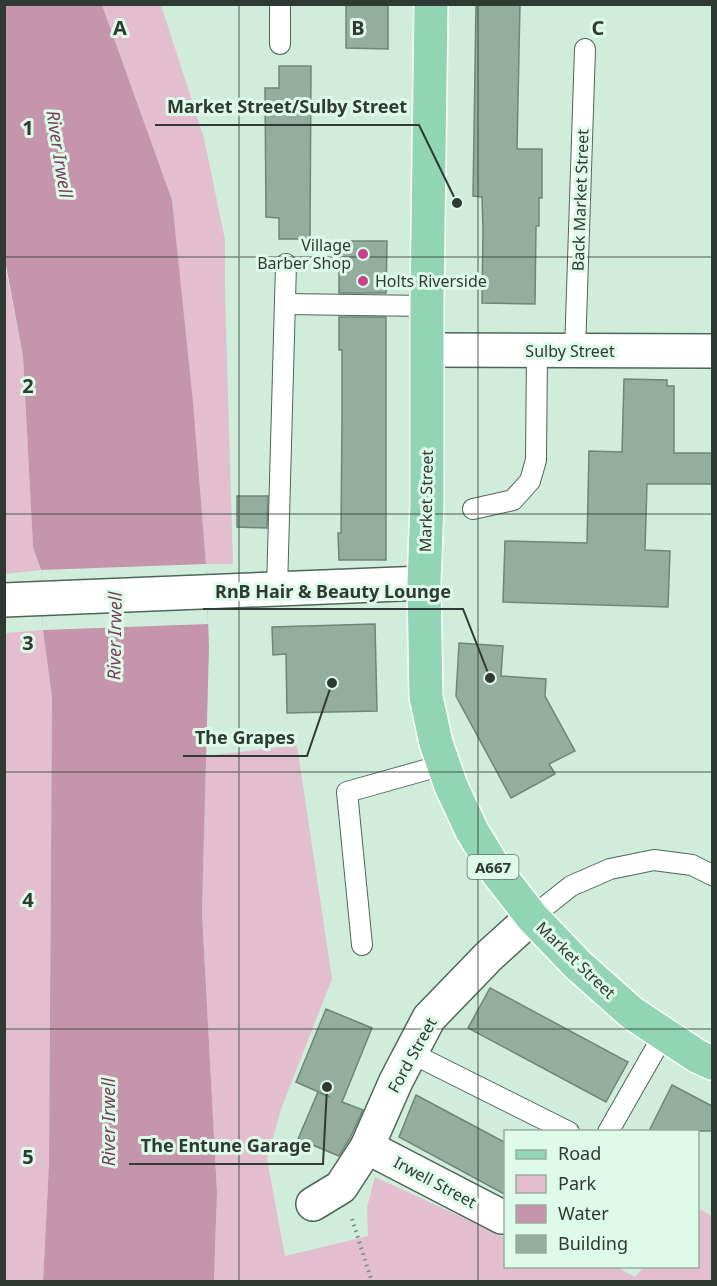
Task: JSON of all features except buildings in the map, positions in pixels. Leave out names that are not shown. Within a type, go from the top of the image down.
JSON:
[{"type":"main road","name":"Market Street","points":[[431,4],[427,504],[424,583],[426,697],[436,743],[451,786],[472,831],[497,872],[532,917],[578,965],[632,1013],[697,1056],[712,1063]]},
{"type":"street","name":"Sulby Street","points":[[427,350],[712,351]]},
{"type":"street","points":[[4,600],[424,583]]},
{"type":"street","name":"Ford Street","points":[[313,1204],[341,1187],[368,1147],[396,1081],[429,1018],[489,956],[532,917]]},
{"type":"street","name":"Irwell Street","points":[[368,1147],[502,1217]]},
{"type":"lane","points":[[279,4],[280,44]]},
{"type":"lane","name":"Back Market Street","points":[[575,351],[585,49]]},
{"type":"lane","points":[[262,590],[285,304],[286,264]]},
{"type":"lane","points":[[285,304],[428,306]]},
{"type":"lane","points":[[473,510],[513,500],[530,481],[536,460],[537,351]]},
{"type":"lane","points":[[362,945],[347,792],[443,765]]},
{"type":"lane","points":[[532,917],[571,886],[610,869],[654,860],[692,865],[712,875]]},
{"type":"lane","points":[[609,1130],[664,1034]]},
{"type":"lane","points":[[411,1053],[567,1130]]},
{"type":"path","points":[[341,1187],[372,1281]]},
{"type":"green space","points":[[102,5],[161,5],[204,138],[225,240],[233,564],[206,564],[172,200]]},
{"type":"green space","points":[[4,260],[23,356],[33,547],[41,570],[5,574]]},
{"type":"green space","points":[[43,630],[52,698],[49,1164],[43,1281],[5,1282],[5,633]]},
{"type":"green space","points":[[297,745],[332,979],[281,1109],[267,1159],[285,1256],[368,1236],[367,1207],[375,1177],[504,1237],[504,1268],[619,1268],[635,1277],[643,1268],[699,1268],[699,1209],[712,1216],[712,1281],[214,1281],[217,1192],[202,912],[206,756]]},
{"type":"water","name":"River Irwell","points":[[4,5],[102,5],[172,200],[193,403],[206,564],[209,647],[202,912],[217,1192],[214,1281],[43,1281],[49,1164],[52,698],[43,630],[41,570],[33,547],[23,356],[5,260]]},
{"type":"pier","points":[[206,564],[208,624],[43,630],[41,570]]},
{"type":"place","name":"Market Street/Sulby Street","points":[[457,203]]},
{"type":"place","name":"Village Barber Shop","points":[[363,254]]},
{"type":"place","name":"Holts Riverside","points":[[363,281]]},
{"type":"place","name":"RnB Hair & Beauty Lounge","points":[[490,678]]},
{"type":"place","name":"The Grapes","points":[[332,683]]},
{"type":"place","name":"The Entune Garage","points":[[327,1087]]}]
